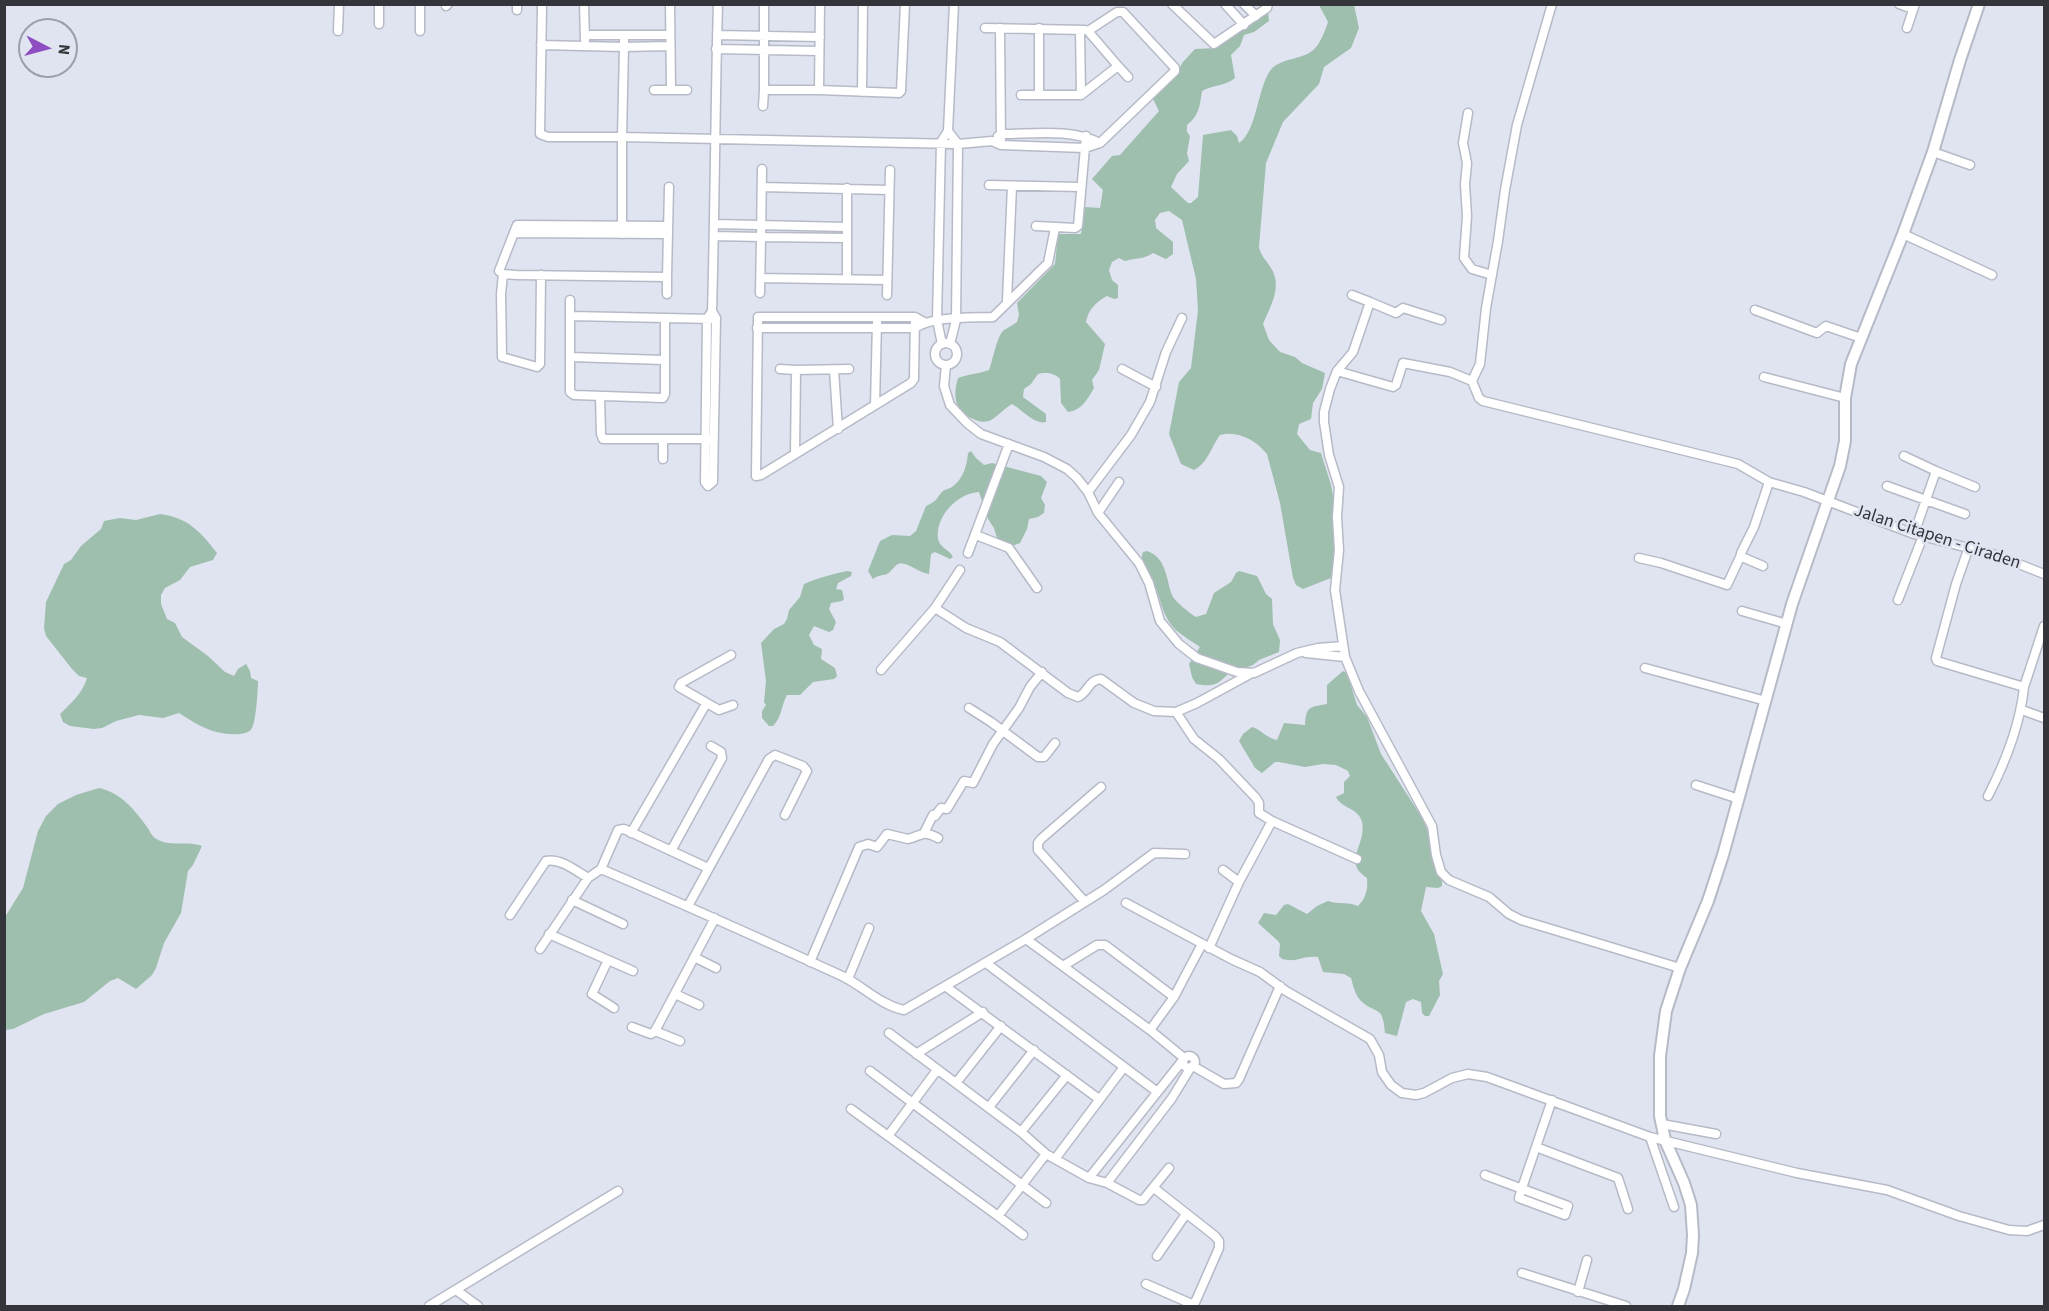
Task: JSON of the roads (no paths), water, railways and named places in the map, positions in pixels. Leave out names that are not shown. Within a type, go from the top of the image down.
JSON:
[{"type":"street","points":[[338,31],[339,4]]},
{"type":"street","points":[[379,4],[379,24]]},
{"type":"street","points":[[420,4],[420,31]]},
{"type":"street","points":[[542,4],[540,134],[548,137],[714,138],[958,144],[992,141],[1001,145],[1085,148],[1100,143],[1175,70],[1121,11],[1084,30],[985,28]]},
{"type":"street","points":[[584,4],[585,46]]},
{"type":"street","points":[[670,4],[671,90]]},
{"type":"street","points":[[600,397],[603,438],[709,439],[718,4]]},
{"type":"street","points":[[763,106],[764,4]]},
{"type":"street","points":[[819,90],[820,4]]},
{"type":"street","points":[[862,92],[863,4]]},
{"type":"street","points":[[764,90],[902,92],[906,4]]},
{"type":"street","points":[[948,131],[958,144],[957,320],[946,344],[937,348],[935,354],[940,364],[946,365],[951,364],[957,356],[954,347],[946,344],[937,320],[941,142],[948,131],[954,4]]},
{"type":"street","points":[[1172,4],[1214,44],[1245,25],[1267,8],[1268,4]]},
{"type":"street","points":[[1225,4],[1245,25]]},
{"type":"street","points":[[1244,4],[1256,16]]},
{"type":"street","points":[[1337,371],[1393,387],[1396,385],[1402,363],[1404,363],[1450,372],[1472,381],[1480,364],[1486,308],[1517,125],[1552,4]]},
{"type":"street","points":[[1899,4],[1914,7],[1907,28]]},
{"type":"street","points":[[1678,1306],[1692,1253],[1693,1228],[1691,1205],[1665,1140],[1662,1124],[1661,1037],[1666,1011],[1680,968],[1708,901],[1739,799],[1787,624],[1840,466],[1845,441],[1845,398],[1848,378],[1861,338],[1933,152],[1979,4]]},
{"type":"street","points":[[1000,28],[1001,145]]},
{"type":"street","points":[[1039,28],[1039,94]]},
{"type":"street","points":[[1084,30],[1128,77]]},
{"type":"street","points":[[1081,95],[1084,30]]},
{"type":"street","points":[[585,35],[669,35]]},
{"type":"street","points":[[717,35],[820,37]]},
{"type":"street","points":[[622,230],[624,36]]},
{"type":"street","points":[[541,45],[669,46]]},
{"type":"street","points":[[716,48],[819,51]]},
{"type":"street","points":[[1021,94],[1081,95],[1118,66]]},
{"type":"street","points":[[654,90],[687,90]]},
{"type":"street","points":[[1468,113],[1463,143],[1467,163],[1464,258],[1472,269],[1492,275]]},
{"type":"street","points":[[992,141],[1001,134],[1086,136],[1100,143]]},
{"type":"street","points":[[1036,226],[1076,228],[1078,226],[1086,136]]},
{"type":"street","points":[[1933,152],[1970,165]]},
{"type":"street","points":[[760,293],[762,170]]},
{"type":"street","points":[[887,295],[890,170]]},
{"type":"street","points":[[989,185],[1080,187]]},
{"type":"street","points":[[1007,301],[1012,186]]},
{"type":"street","points":[[667,294],[669,187]]},
{"type":"street","points":[[762,187],[889,190]]},
{"type":"street","points":[[847,188],[848,279]]},
{"type":"street","points":[[714,224],[846,227]]},
{"type":"street","points":[[541,275],[540,364],[537,367],[502,357],[503,274],[500,273],[500,268],[517,225],[667,230]]},
{"type":"street","points":[[915,317],[915,328],[913,381],[838,429],[756,476],[758,317],[877,323],[915,328],[924,322],[937,320],[993,317],[1048,263],[1055,228]]},
{"type":"street","points":[[1903,234],[1992,275]]},
{"type":"street","points":[[714,236],[847,238]]},
{"type":"street","points":[[503,274],[667,277]]},
{"type":"street","points":[[761,278],[887,280]]},
{"type":"street","points":[[1352,295],[1396,314],[1403,308],[1441,320]]},
{"type":"street","points":[[570,300],[570,393],[600,397],[661,399],[665,394],[664,318]]},
{"type":"street","points":[[1370,302],[1353,352],[1337,371],[1324,412],[1329,455],[1339,487],[1337,517],[1340,550],[1335,590],[1345,657],[1359,691],[1432,826],[1441,872],[1449,880],[1489,897],[1509,914],[1521,920],[1680,968]]},
{"type":"street","points":[[1755,310],[1817,333],[1826,326],[1861,338]]},
{"type":"street","points":[[571,316],[664,318],[712,316]]},
{"type":"street","points":[[877,323],[915,317],[924,322]]},
{"type":"street","points":[[1088,492],[1131,435],[1150,402],[1166,352],[1182,318]]},
{"type":"street","points":[[875,405],[877,323]]},
{"type":"street","points":[[570,357],[664,360]]},
{"type":"street","points":[[946,365],[944,386],[950,405],[968,423],[981,434],[1044,457],[1067,470],[1088,492],[1098,513],[1139,562],[1149,584],[1160,621],[1179,644],[1197,658],[1238,672],[1254,672]]},
{"type":"street","points":[[780,369],[849,369]]},
{"type":"street","points":[[1122,369],[1156,387]]},
{"type":"street","points":[[795,454],[796,370]]},
{"type":"street","points":[[834,370],[838,429]]},
{"type":"street","points":[[1764,377],[1845,398]]},
{"type":"street","name":"Jalan Citapen - Ciraden","points":[[1472,381],[1479,398],[1483,401],[1738,464],[1769,482],[1829,501],[1918,535],[1996,555],[2044,574]]},
{"type":"street","points":[[663,439],[663,459]]},
{"type":"street","points":[[968,553],[1009,444]]},
{"type":"street","points":[[1904,456],[1975,487]]},
{"type":"street","points":[[1898,600],[1936,471]]},
{"type":"street","points":[[1098,513],[1119,482]]},
{"type":"street","points":[[1639,558],[1727,585],[1754,527],[1769,482]]},
{"type":"street","points":[[1887,486],[1965,514]]},
{"type":"street","points":[[976,535],[1009,548],[1037,588]]},
{"type":"street","points":[[1969,547],[1956,584],[1936,659],[1939,662],[2024,687]]},
{"type":"street","points":[[1742,555],[1763,566]]},
{"type":"street","points":[[881,670],[935,608],[960,570]]},
{"type":"street","points":[[935,608],[966,628],[1000,642],[1068,693],[1078,697],[1083,694],[1090,683],[1101,679],[1134,704],[1154,711],[1176,712],[1275,662],[1303,652],[1333,651],[1343,646]]},
{"type":"street","points":[[1742,611],[1787,624]]},
{"type":"street","points":[[1988,796],[2000,772],[2022,710],[2024,687],[2044,626]]},
{"type":"street","points":[[1333,651],[1345,657]]},
{"type":"street","points":[[731,655],[680,684],[681,689],[706,704],[722,710],[733,705]]},
{"type":"street","points":[[1645,668],[1766,701]]},
{"type":"street","points":[[924,833],[933,815],[935,816],[941,808],[947,809],[963,781],[973,783],[993,744],[1019,708],[1027,690],[1042,672]]},
{"type":"street","points":[[631,833],[706,704]]},
{"type":"street","points":[[969,708],[1038,758],[1044,757],[1055,743]]},
{"type":"street","points":[[2022,710],[2044,718]]},
{"type":"street","points":[[1176,712],[1194,739],[1219,759],[1256,798],[1259,803],[1258,813],[1357,859]]},
{"type":"street","points":[[671,851],[722,758],[721,752],[711,746]]},
{"type":"street","points":[[688,906],[769,759],[775,755],[803,766],[807,771],[785,815]]},
{"type":"street","points":[[1696,784],[1739,799]]},
{"type":"street","points":[[1085,902],[1037,847],[1041,839],[1101,787]]},
{"type":"street","points":[[1150,1030],[1174,997],[1205,946],[1272,821]]},
{"type":"street","points":[[540,949],[588,878],[601,869],[608,848],[618,830],[631,833],[708,868]]},
{"type":"street","points":[[810,962],[859,847],[868,844],[877,847],[890,833],[908,839],[919,833],[938,838]]},
{"type":"street","points":[[601,869],[848,979],[884,1002],[904,1010],[1085,902],[1154,853],[1185,854]]},
{"type":"street","points":[[510,915],[546,861],[561,863],[588,878]]},
{"type":"street","points":[[1223,870],[1239,882]]},
{"type":"street","points":[[572,900],[623,924]]},
{"type":"street","points":[[1126,903],[1205,946],[1260,972],[1370,1039],[1379,1055],[1382,1072],[1402,1093],[1416,1095],[1424,1093],[1446,1080],[1468,1074],[1487,1077],[1650,1137],[1797,1173],[1887,1190],[1959,1216],[2009,1230],[2027,1231],[2044,1225]]},
{"type":"street","points":[[632,1027],[651,1034],[655,1030],[715,918]]},
{"type":"street","points":[[848,979],[869,928]]},
{"type":"street","points":[[549,934],[633,971]]},
{"type":"street","points":[[1026,939],[1150,1030],[1183,1059]]},
{"type":"street","points":[[1063,966],[1097,945],[1105,945],[1174,997]]},
{"type":"street","points":[[694,957],[716,968]]},
{"type":"street","points":[[608,960],[592,994],[614,1008]]},
{"type":"street","points":[[986,963],[1156,1091]]},
{"type":"street","points":[[945,986],[1099,1099]]},
{"type":"street","points":[[1192,1067],[1224,1084],[1236,1083],[1280,986]]},
{"type":"street","points":[[675,994],[699,1005]]},
{"type":"street","points":[[916,1054],[983,1012]]},
{"type":"street","points":[[956,1083],[1001,1026]]},
{"type":"street","points":[[655,1030],[680,1041]]},
{"type":"street","points":[[889,1033],[1051,1156],[1089,1178],[1107,1183],[1139,1200],[1146,1198],[1170,1168]]},
{"type":"street","points":[[989,1107],[1034,1050]]},
{"type":"street","points":[[1089,1178],[1183,1059],[1189,1055],[1193,1057],[1195,1062],[1172,1098],[1107,1183]]},
{"type":"street","points":[[998,1215],[1022,1185],[1051,1156],[1124,1067]]},
{"type":"street","points":[[888,1136],[937,1070]]},
{"type":"street","points":[[870,1071],[913,1101],[1046,1203]]},
{"type":"street","points":[[1021,1132],[1067,1075]]},
{"type":"street","points":[[1485,1175],[1522,1188],[1568,1206],[1565,1215],[1519,1198],[1522,1188],[1552,1100]]},
{"type":"street","points":[[851,1109],[1023,1235]]},
{"type":"street","points":[[1662,1124],[1716,1134]]},
{"type":"street","points":[[1650,1137],[1674,1207]]},
{"type":"street","points":[[1536,1147],[1618,1178],[1628,1209]]},
{"type":"street","points":[[1146,1284],[1196,1306],[1219,1248],[1219,1241],[1154,1188]]},
{"type":"street","points":[[429,1306],[618,1191]]},
{"type":"street","points":[[1157,1256],[1186,1214]]},
{"type":"street","points":[[1578,1292],[1587,1260]]},
{"type":"street","points":[[1522,1273],[1626,1306]]},
{"type":"street","points":[[456,1290],[478,1306]]}]
